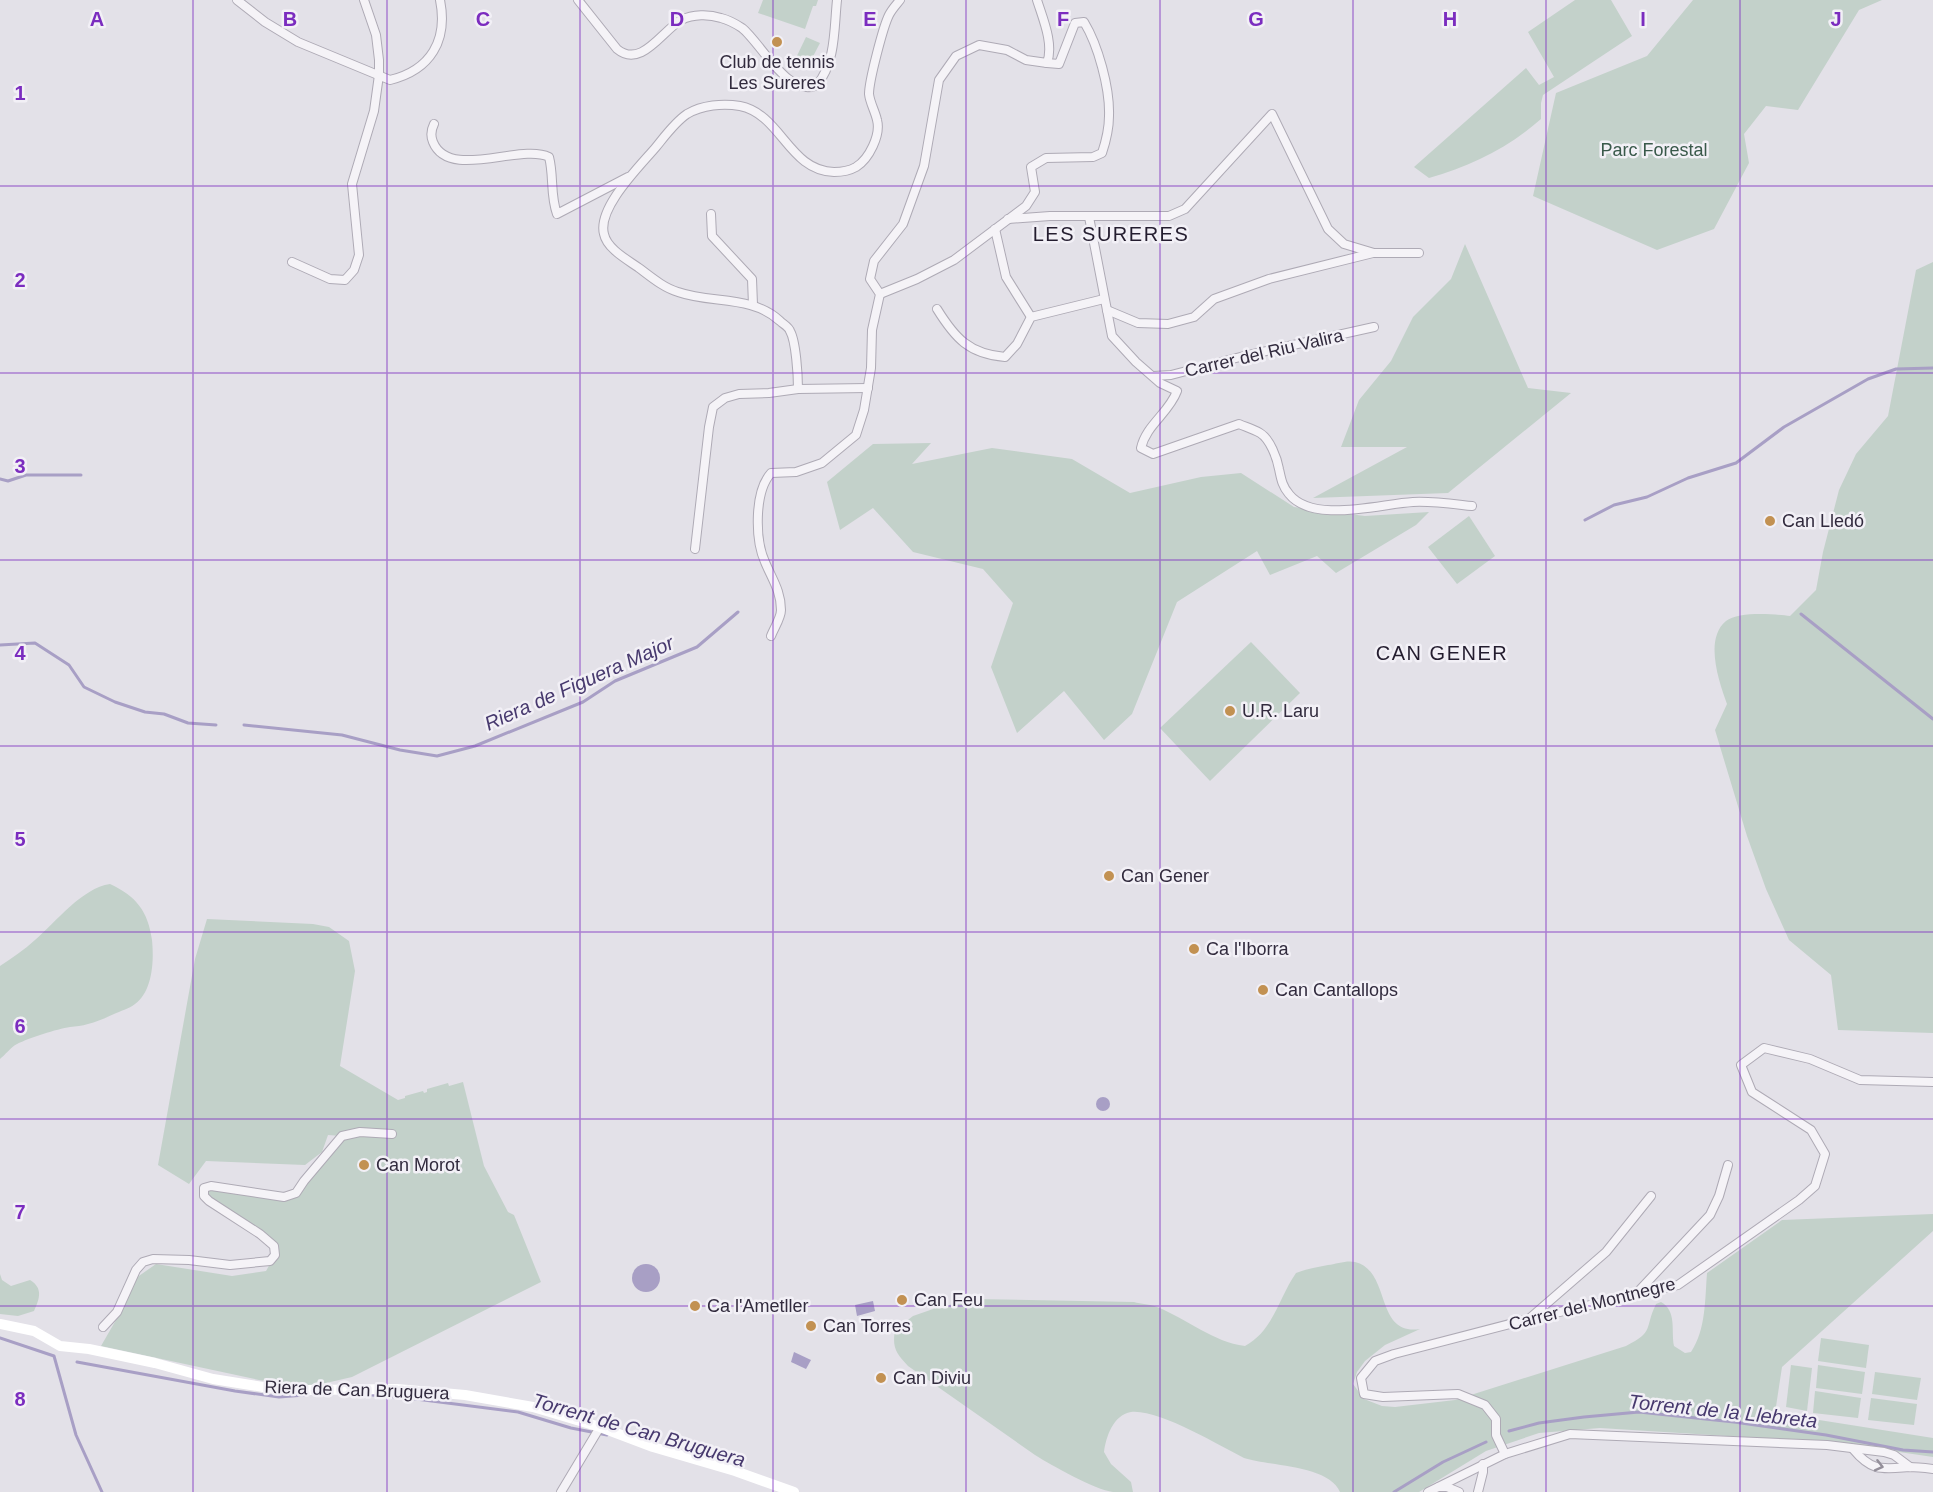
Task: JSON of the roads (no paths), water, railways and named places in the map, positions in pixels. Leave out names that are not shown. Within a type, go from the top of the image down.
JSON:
[{"type":"street","points":[[237,0],[265,22],[298,42],[390,80],[411,73],[428,59],[442,31],[440,0]]},
{"type":"street","points":[[292,262],[330,279],[345,280],[354,270],[359,255],[352,184],[374,111],[379,75],[376,35],[364,0]]},
{"type":"street","points":[[578,0],[617,49],[622,54],[629,55],[636,55],[681,21],[693,16],[715,16],[729,20],[743,29],[792,83],[805,88],[817,85],[829,61],[837,0]]},
{"type":"street","points":[[798,389],[790,330],[775,316],[753,305],[674,291],[639,268],[607,242],[603,234],[606,214],[620,189],[679,121],[695,110],[715,105],[742,107],[757,113],[801,159],[820,170],[839,172],[855,167],[870,150],[876,138],[878,127],[869,92],[888,17],[900,0]]},
{"type":"street","points":[[1037,0],[1046,28],[1050,56],[1047,63]]},
{"type":"street","points":[[771,636],[781,612],[774,578],[764,561],[758,522],[765,479],[771,473],[796,472],[822,463],[856,435],[868,388],[872,330],[880,294],[870,279],[874,261],[903,224],[924,166],[939,80],[956,56],[979,45],[1007,50],[1026,60],[1059,63],[1075,23],[1084,22],[1091,34],[1106,84],[1109,115],[1107,137],[1102,153],[1093,157],[1046,158],[1031,167],[1035,192],[1026,206],[954,260],[917,279],[880,294]]},
{"type":"street","points":[[1008,219],[1050,216],[1169,216],[1185,209],[1272,114],[1328,229],[1344,244],[1374,253]]},
{"type":"street","points":[[434,124],[431,138],[435,146],[447,157],[463,160],[542,154],[549,157],[552,167],[553,202],[557,214],[632,174]]},
{"type":"street","points":[[711,214],[712,236],[752,279],[753,305]]},
{"type":"street","points":[[1089,217],[1112,336],[1160,383],[1177,391],[1173,402],[1143,438],[1141,448],[1153,454],[1239,424],[1262,434],[1272,448],[1279,467],[1280,480],[1288,494],[1302,505],[1325,509],[1360,509],[1413,502],[1472,506]]},
{"type":"street","points":[[995,229],[1006,278],[1031,317]]},
{"type":"street","points":[[1107,310],[1138,323],[1168,324],[1194,317],[1214,299],[1269,279],[1374,253],[1419,253]]},
{"type":"street","points":[[937,309],[948,327],[962,343],[987,356],[1005,357],[1017,344],[1031,317],[1104,299]]},
{"type":"street","name":"Carrer del Riu Valira","points":[[1154,376],[1171,375],[1374,327]]},
{"type":"street","points":[[695,549],[713,407],[725,398],[739,394],[798,389],[868,388]]},
{"type":"street","name":"Carrer del Montnegre","points":[[1505,1454],[1496,1435],[1496,1419],[1485,1405],[1458,1394],[1383,1397],[1364,1394],[1361,1378],[1375,1361],[1394,1354],[1528,1319],[1678,1286],[1798,1200],[1815,1185],[1825,1154],[1810,1130],[1752,1092],[1741,1065],[1764,1048],[1810,1059],[1860,1080],[1933,1082]]},
{"type":"street","points":[[103,1327],[117,1312],[136,1270],[143,1262],[153,1259],[240,1265],[270,1261],[275,1255],[274,1246],[260,1234],[209,1201],[204,1196],[204,1188],[211,1186],[284,1197],[297,1193],[304,1180],[342,1136],[360,1132],[392,1134]]},
{"type":"street","points":[[1634,1296],[1710,1215],[1719,1196],[1728,1165]]},
{"type":"street","points":[[1528,1319],[1606,1252],[1651,1196]]},
{"type":"street","name":"Riera de Can Bruguera","points":[[0,1324],[34,1331],[60,1346],[89,1349],[155,1363],[213,1379],[263,1388],[397,1389],[465,1395],[533,1407],[600,1427],[653,1447],[735,1471],[774,1489],[794,1492]]},
{"type":"street","points":[[561,1492],[600,1427]]},
{"type":"street","points":[[1431,1490],[1505,1454],[1570,1434],[1827,1445],[1884,1452],[1894,1455],[1910,1467]]},
{"type":"street","points":[[1853,1449],[1870,1465],[1879,1468],[1933,1469]]},
{"type":"street","points":[[1478,1492],[1483,1464]]},
{"type":"street","points":[[1431,1490],[1447,1486],[1459,1492]]},
{"type":"waterway","points":[[1585,520],[1614,505],[1647,497],[1688,478],[1736,463],[1784,427],[1868,379],[1896,369],[1933,368]]},
{"type":"waterway","points":[[0,479],[8,481],[26,475],[81,475]]},
{"type":"waterway","name":"Riera de Figuera Major","points":[[244,725],[342,735],[400,750],[437,756],[475,746],[583,702],[615,681],[697,647],[738,612]]},
{"type":"waterway","points":[[1801,614],[1933,719]]},
{"type":"waterway","name":"Riera de Figuera Major","points":[[0,645],[35,643],[69,665],[84,687],[115,702],[145,712],[164,714],[188,723],[216,725]]},
{"type":"waterway","points":[[0,1338],[54,1356],[76,1435],[102,1492]]},
{"type":"waterway","name":"Torrent de Can Bruguera","points":[[77,1362],[235,1391],[279,1397],[305,1395]]},
{"type":"waterway","name":"Torrent de Can Bruguera","points":[[360,1394],[518,1412],[571,1428],[607,1435]]},
{"type":"waterway","name":"Torrent de la Llebreta","points":[[1509,1431],[1539,1423],[1639,1412],[1734,1422],[1826,1435],[1903,1450],[1933,1452]]},
{"type":"waterway","name":"Torrent de la Llebreta","points":[[1394,1492],[1443,1462],[1486,1442]]},
{"type":"place","name":"Club de tennis Les Sureres","points":[[777,42]]},
{"type":"place","name":"Can Lledó","points":[[1770,521]]},
{"type":"place","name":"U.R. Laru","points":[[1230,711]]},
{"type":"place","name":"Can Gener","points":[[1109,876]]},
{"type":"place","name":"Ca l'Iborra","points":[[1194,949]]},
{"type":"place","name":"Can Cantallops","points":[[1263,990]]},
{"type":"place","name":"Can Morot","points":[[364,1165]]},
{"type":"place","name":"Can Feu","points":[[902,1300]]},
{"type":"place","name":"Ca l'Ametller","points":[[695,1306]]},
{"type":"place","name":"Can Torres","points":[[811,1326]]},
{"type":"place","name":"Can Diviu","points":[[881,1378]]},
{"type":"district","name":"LES SURERES","points":[[1111,234]]},
{"type":"district","name":"CAN GENER","points":[[1442,653]]},
{"type":"park label","name":"Parc Forestal","points":[[1654,150]]}]
